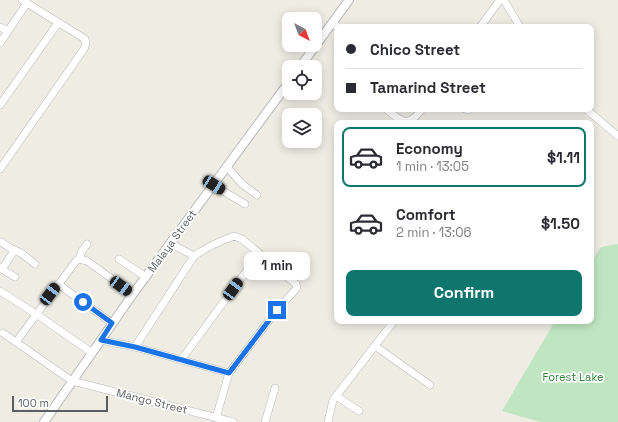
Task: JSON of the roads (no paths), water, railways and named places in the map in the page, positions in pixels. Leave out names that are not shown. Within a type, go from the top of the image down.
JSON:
[{"type":"street","points":[[336,24],[349,0]]},
{"type":"street","points":[[482,24],[500,0]]},
{"type":"street","points":[[504,0],[518,24]]},
{"type":"street","points":[[0,43],[8,32],[25,1],[85,39],[86,44],[84,49],[0,168]]},
{"type":"street","points":[[0,105],[58,23]]},
{"type":"street","points":[[306,60],[334,26]]},
{"type":"street","points":[[0,27],[8,32]]},
{"type":"street","name":"Malaya Street","points":[[44,422],[91,352],[282,92]]},
{"type":"street","points":[[390,112],[400,120]]},
{"type":"street","points":[[413,120],[420,112]]},
{"type":"street","points":[[590,112],[618,136]]},
{"type":"street","points":[[227,167],[242,184],[257,196]]},
{"type":"street","points":[[214,185],[245,204]]},
{"type":"street","points":[[135,347],[194,256],[209,246],[234,236],[242,239],[296,284],[297,288],[277,310],[229,373],[216,418]]},
{"type":"street","points":[[1,242],[14,251],[21,252],[35,264]]},
{"type":"street","points":[[170,243],[194,256]]},
{"type":"street","points":[[16,342],[58,284],[79,259],[87,244]]},
{"type":"street","points":[[14,251],[1,268],[14,278]]},
{"type":"street","points":[[181,360],[259,254]]},
{"type":"street","points":[[120,258],[146,277]]},
{"type":"street","points":[[79,259],[88,261],[133,294]]},
{"type":"street","points":[[58,284],[112,323]]},
{"type":"street","points":[[0,291],[91,352]]},
{"type":"street","points":[[328,422],[333,400],[392,324]]},
{"type":"street","points":[[1,333],[72,381]]},
{"type":"street","points":[[101,340],[135,347],[229,373]]},
{"type":"street","points":[[375,346],[430,385]]},
{"type":"street","name":"Mango Street","points":[[72,381],[233,422]]},
{"type":"street","points":[[265,422],[274,388]]},
{"type":"street","points":[[336,396],[360,411]]},
{"type":"park label","name":"Forest Lake","points":[[573,377]]}]
